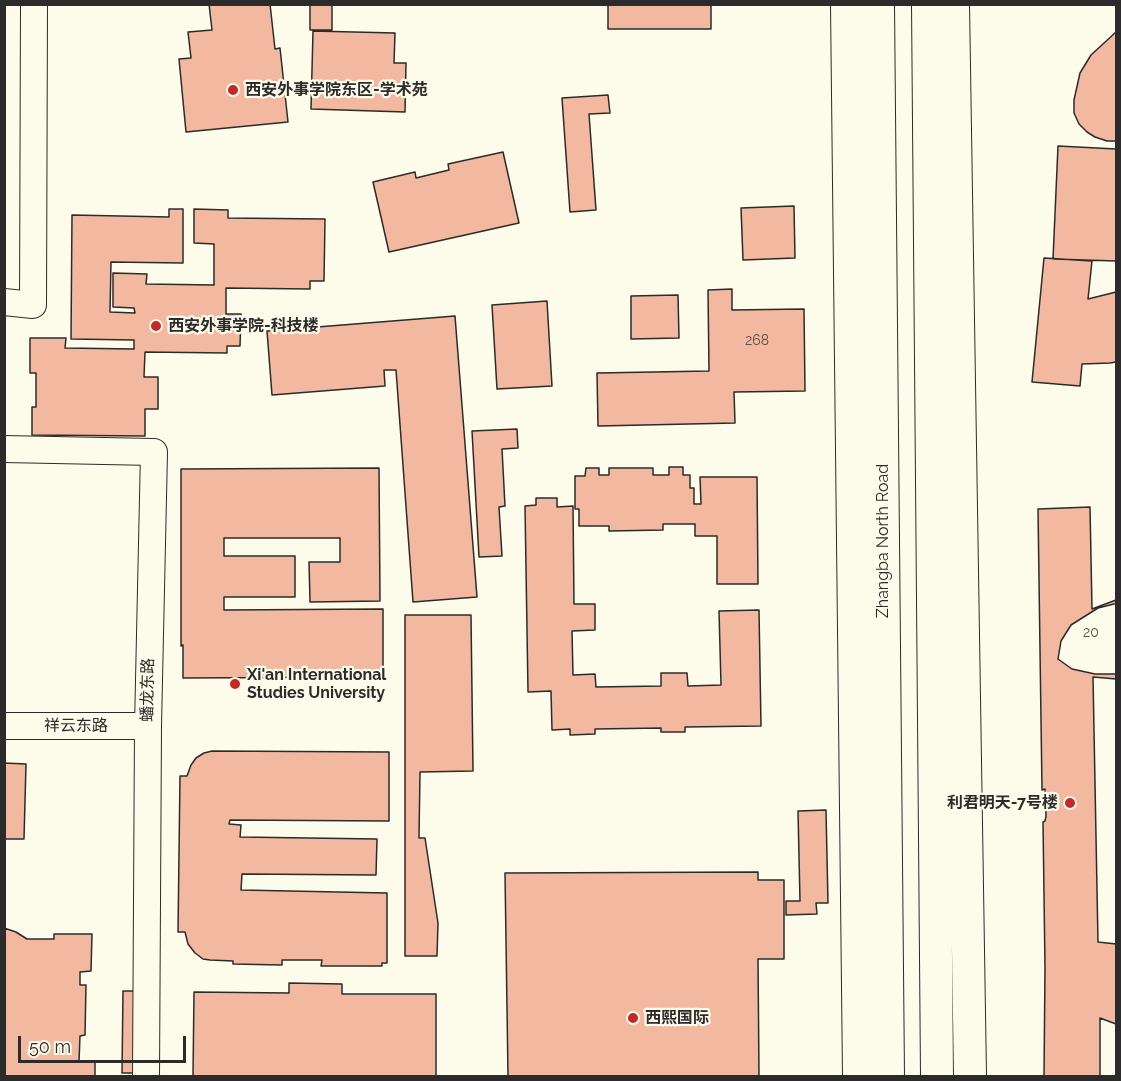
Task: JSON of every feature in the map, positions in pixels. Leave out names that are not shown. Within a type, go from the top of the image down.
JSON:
[{"type":"main road","points":[[847,4],[859,1077]]},
{"type":"main road","name":"Zhangba North Road","points":[[878,4],[888,1077]]},
{"type":"main road","points":[[928,4],[937,1077]]},
{"type":"main road","points":[[953,4],[970,1077]]},
{"type":"street","points":[[4,302],[33,305],[34,4]]},
{"type":"street","name":"蟠龙东路","points":[[4,449],[154,452],[148,726],[146,1077]]},
{"type":"street","name":"祥云东路","points":[[4,726],[148,726]]},
{"type":"building","name":"西安外事学院东区-学术苑","points":[[209,4],[270,4],[275,49],[280,48],[288,122],[186,132],[179,59],[191,58],[188,32],[212,30]]},
{"type":"building","points":[[608,4],[711,4],[711,29],[608,29]]},
{"type":"building","points":[[310,5],[332,5],[332,30],[310,30]]},
{"type":"building","points":[[313,31],[395,33],[394,63],[406,63],[405,112],[311,109]]},
{"type":"building","points":[[1116,32],[1116,141],[1107,141],[1095,137],[1079,124],[1074,113],[1074,100],[1080,73],[1091,55]]},
{"type":"building","points":[[608,95],[610,113],[589,114],[596,210],[570,212],[562,98]]},
{"type":"building","points":[[1058,146],[1116,149],[1116,261],[1053,259]]},
{"type":"building","points":[[503,152],[519,223],[389,252],[373,182],[415,172],[416,178],[449,170],[448,164]]},
{"type":"building","points":[[794,206],[795,258],[743,260],[741,208]]},
{"type":"building","name":"西安外事学院-科技楼","points":[[169,209],[183,209],[183,263],[111,262],[110,312],[135,313],[134,308],[113,307],[113,273],[147,274],[146,284],[214,285],[214,244],[194,243],[194,209],[228,210],[228,218],[325,219],[324,281],[310,281],[310,289],[226,288],[226,314],[241,314],[240,346],[227,346],[227,353],[145,352],[144,377],[158,377],[158,409],[145,409],[145,436],[32,435],[32,407],[36,407],[36,373],[30,373],[30,338],[66,338],[65,348],[134,349],[134,340],[71,339],[72,215],[169,217]]},
{"type":"building","points":[[1044,258],[1092,261],[1088,299],[1116,292],[1116,362],[1082,364],[1080,386],[1032,382]]},
{"type":"building","points":[[732,289],[732,310],[804,309],[805,391],[734,392],[735,423],[598,426],[597,373],[709,371],[708,290]]},
{"type":"building","points":[[678,295],[679,338],[631,339],[631,296]]},
{"type":"building","points":[[547,301],[552,386],[497,389],[492,305]]},
{"type":"building","points":[[455,316],[477,597],[413,602],[396,370],[384,370],[385,386],[272,395],[267,331]]},
{"type":"building","points":[[517,429],[518,448],[502,449],[505,506],[499,507],[502,556],[479,557],[472,431]]},
{"type":"building","points":[[669,467],[683,467],[683,475],[690,475],[690,488],[694,488],[694,504],[701,504],[700,477],[757,477],[758,584],[717,584],[717,536],[695,536],[695,524],[663,524],[663,530],[609,531],[609,526],[579,526],[579,509],[575,509],[575,476],[585,476],[586,468],[599,468],[599,475],[609,475],[609,468],[653,468],[653,475],[669,475]]},
{"type":"building","points":[[379,468],[380,601],[310,602],[309,562],[340,562],[340,538],[224,538],[224,556],[295,556],[295,597],[224,597],[224,610],[383,609],[383,677],[183,678],[181,469]]},
{"type":"building","points":[[536,498],[557,498],[557,507],[573,506],[574,604],[595,604],[595,630],[572,631],[573,675],[595,674],[596,687],[661,686],[661,673],[687,673],[688,686],[721,685],[719,611],[759,610],[761,726],[685,727],[685,732],[661,732],[661,728],[595,729],[595,734],[570,735],[570,729],[552,730],[551,691],[528,692],[525,506],[536,505]]},
{"type":"building","name":"利君明天-7号楼","points":[[1090,507],[1092,609],[1116,600],[1116,679],[1093,677],[1098,942],[1116,944],[1116,1024],[1100,1018],[1100,1076],[1044,1076],[1043,822],[1046,816],[1045,789],[1042,790],[1038,509]]},
{"type":"building","points":[[1116,604],[1116,674],[1095,674],[1072,669],[1058,659],[1061,641],[1071,625],[1098,608]]},
{"type":"building","points":[[405,615],[471,615],[473,771],[420,772],[419,838],[425,838],[438,923],[437,956],[405,956]]},
{"type":"building","points":[[212,751],[389,752],[389,821],[230,820],[229,824],[241,825],[240,837],[377,839],[376,875],[242,874],[241,890],[387,893],[387,963],[382,963],[382,966],[321,966],[322,960],[282,960],[282,965],[233,964],[233,961],[203,959],[195,953],[188,944],[185,932],[178,932],[180,776],[187,776],[196,758]]},
{"type":"building","points":[[4,763],[26,764],[24,839],[4,839]]},
{"type":"building","points":[[826,810],[828,903],[816,903],[817,914],[786,915],[786,901],[800,901],[798,811]]},
{"type":"building","name":"西熙国际","points":[[758,872],[758,880],[784,880],[784,959],[758,959],[759,1076],[508,1076],[505,873]]},
{"type":"building","points":[[4,928],[27,939],[54,939],[54,934],[92,934],[91,971],[80,972],[80,985],[86,985],[85,1035],[80,1036],[79,1062],[95,1062],[95,1076],[4,1076]]},
{"type":"building","points":[[289,983],[342,984],[342,994],[436,994],[436,1076],[193,1076],[194,992],[289,993]]},
{"type":"building","points":[[123,991],[141,991],[141,1073],[122,1073]]},
{"type":"place","name":"西安外事学院东区-学术苑","points":[[233,90]]},
{"type":"place","name":"西安外事学院-科技楼","points":[[156,326]]},
{"type":"place","name":"Xi'an International Studies University","points":[[235,684]]},
{"type":"place","name":"利君明天-7号楼","points":[[1070,803]]},
{"type":"place","name":"西熙国际","points":[[633,1018]]}]
